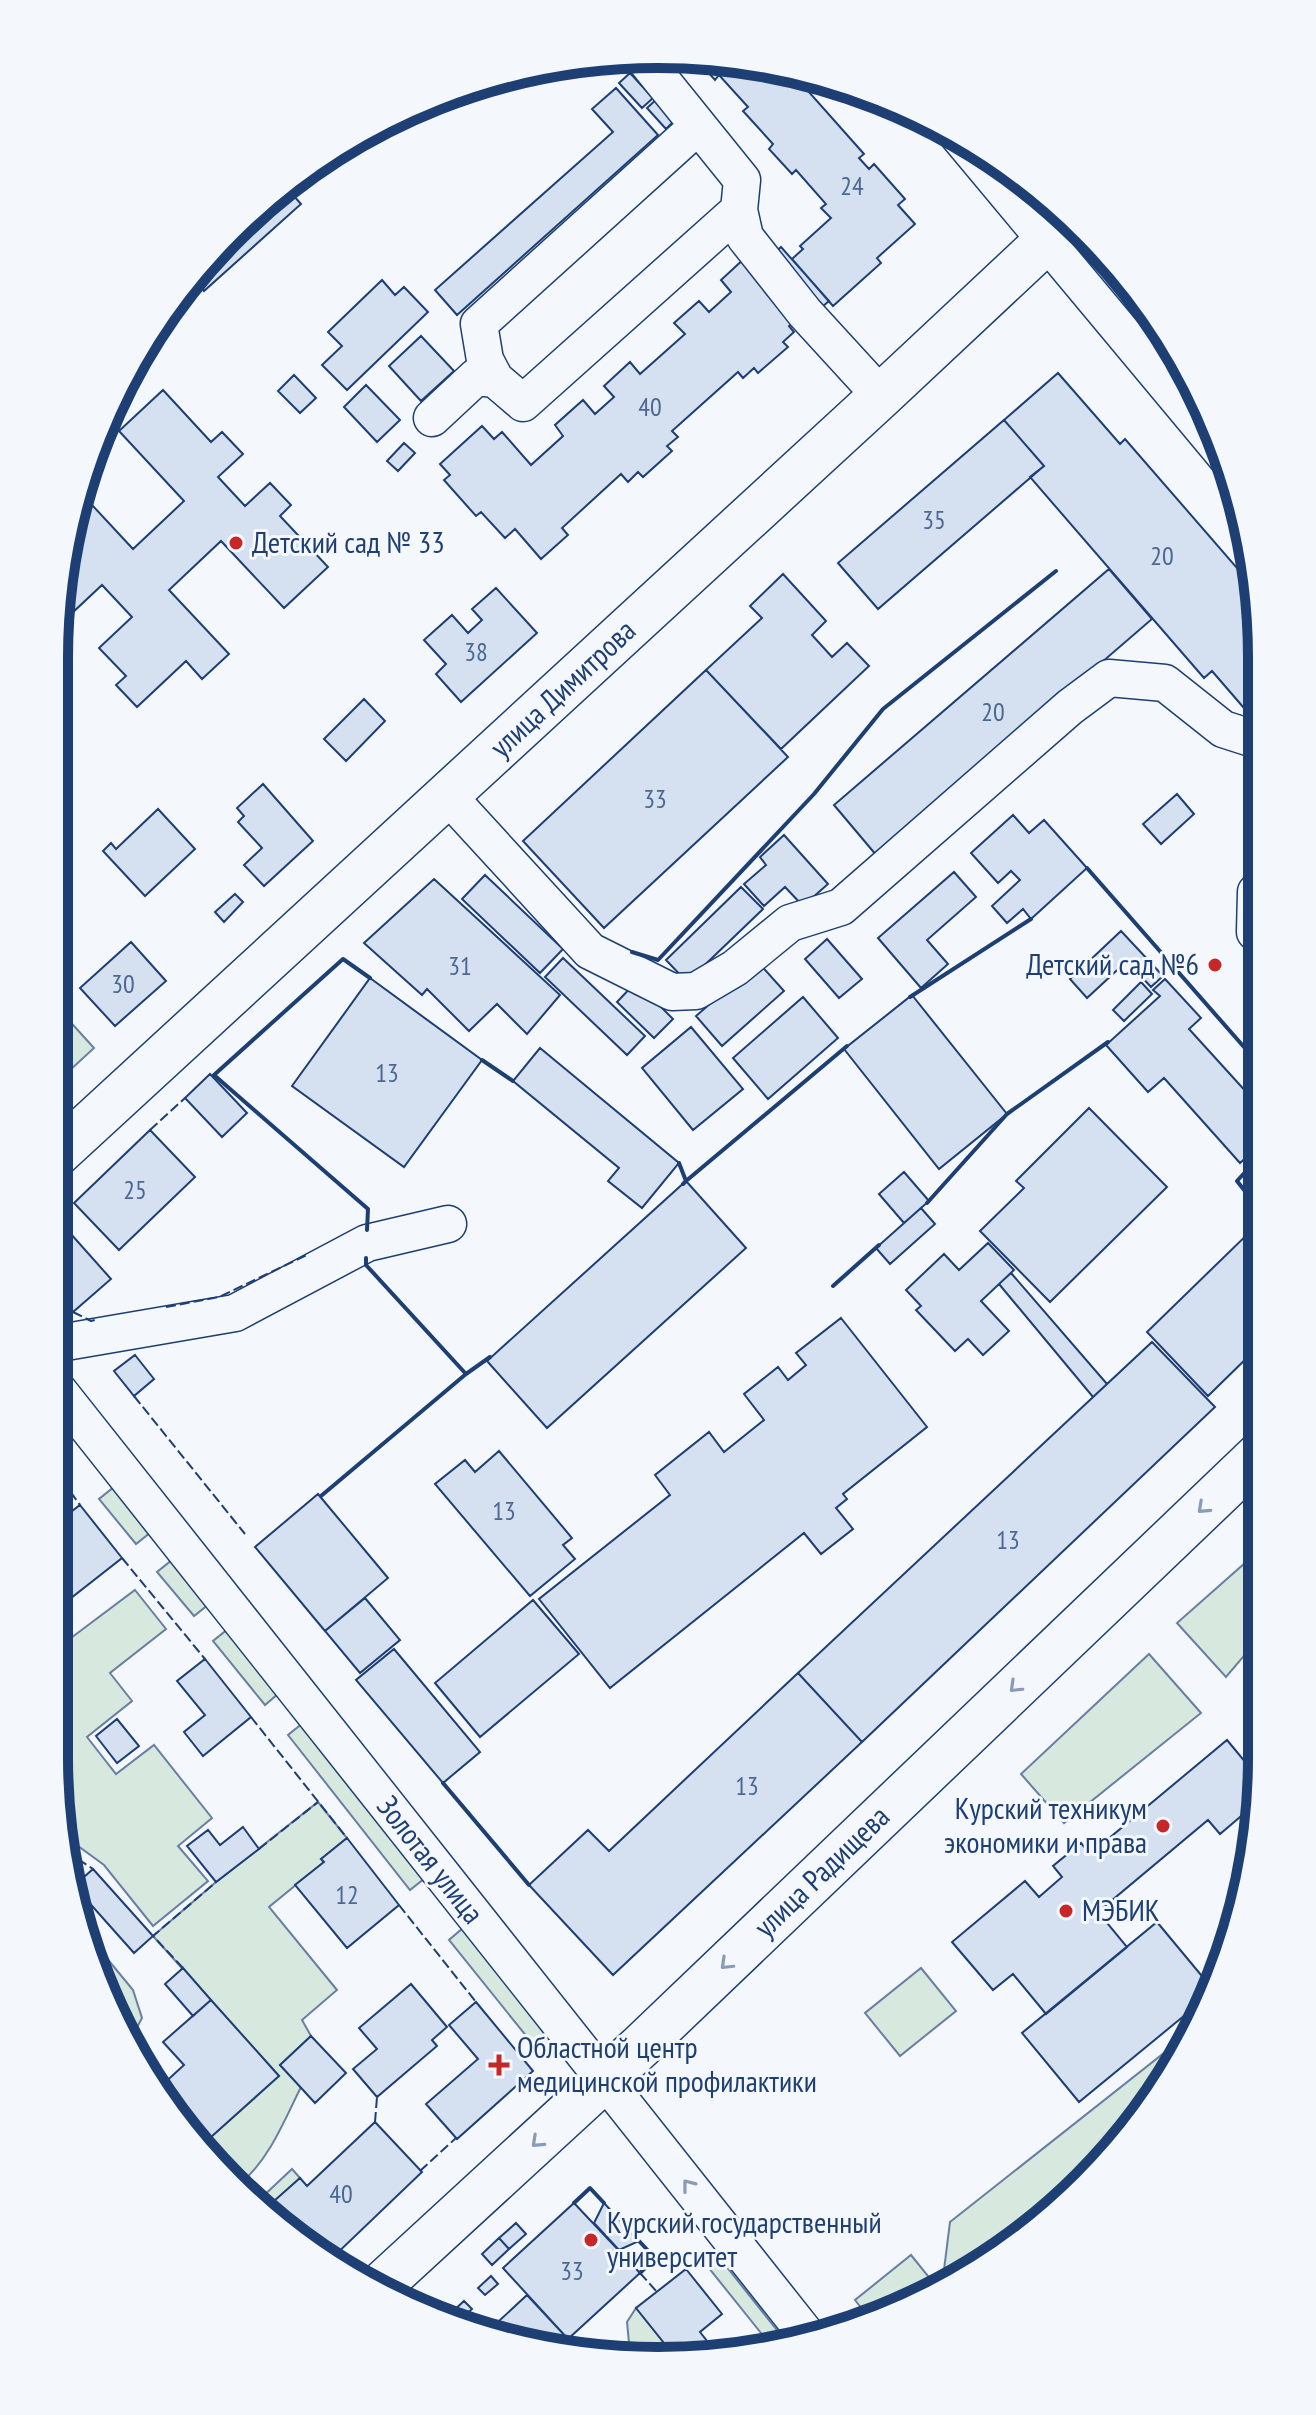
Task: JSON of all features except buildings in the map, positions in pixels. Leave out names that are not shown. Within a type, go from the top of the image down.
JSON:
[{"type":"main road","name":"улица Димитрова","points":[[68,1144],[1058,230]]},
{"type":"main road","name":"улица Радищева","points":[[386,2280],[605,2080],[1248,1465]]},
{"type":"street","points":[[652,68],[742,180],[739,210],[745,237],[805,313],[881,396]]},
{"type":"street","points":[[698,126],[479,324],[485,360],[495,379],[523,403],[739,210]]},
{"type":"street","points":[[1012,186],[1058,230],[1195,415]]},
{"type":"street","points":[[432,418],[476,377],[495,379]]},
{"type":"street","points":[[447,795],[590,951],[672,992],[696,991],[735,968],[790,923],[841,907],[1070,707],[1109,678],[1165,683],[1223,729],[1248,737]]},
{"type":"street","points":[[68,1342],[235,1313],[367,1243],[448,1224]]},
{"type":"street","name":"Золотая улица","points":[[68,1403],[802,2329]]},
{"type":"shaded area","points":[[68,1019],[94,1048],[68,1072]]},
{"type":"shaded area","points":[[114,1487],[151,1532],[136,1544],[99,1499]]},
{"type":"shaded area","points":[[172,1560],[209,1604],[194,1616],[157,1572]]},
{"type":"shaded area","points":[[1245,1563],[1248,1566],[1248,1651],[1226,1677],[1177,1623]]},
{"type":"shaded area","points":[[135,1590],[166,1629],[110,1673],[132,1701],[87,1737],[116,1774],[154,1745],[212,1818],[178,1846],[208,1881],[153,1926],[104,1865],[74,1843],[69,1796],[68,1640]]},
{"type":"shaded area","points":[[228,1629],[279,1693],[265,1705],[213,1641]]},
{"type":"shaded area","points":[[1149,1654],[1201,1713],[1064,1823],[1021,1774]]},
{"type":"shaded area","points":[[303,1723],[425,1878],[410,1890],[288,1735]]},
{"type":"shaded area","points":[[318,1802],[347,1838],[321,1859],[324,1862],[269,1907],[337,1990],[302,2020],[311,2036],[280,2065],[301,2087],[268,2151],[246,2178],[209,2139],[279,2076],[153,1936]]},
{"type":"shaded area","points":[[463,1928],[558,2046],[544,2058],[449,1940]]},
{"type":"shaded area","points":[[100,1950],[133,1990],[142,2018],[136,2030]]},
{"type":"shaded area","points":[[921,1968],[956,2011],[900,2056],[865,2013]]},
{"type":"shaded area","points":[[1172,2047],[1126,2116],[1075,2174],[1017,2225],[946,2272],[950,2222]]},
{"type":"shaded area","points":[[292,2169],[300,2178],[275,2201],[288,2216],[264,2196]]},
{"type":"shaded area","points":[[707,2254],[718,2256],[780,2334],[764,2337],[700,2257]]},
{"type":"shaded area","points":[[911,2255],[931,2280],[863,2310],[855,2300]]},
{"type":"shaded area","points":[[636,2308],[664,2343],[659,2347],[629,2346],[627,2322]]},
{"type":"fence","points":[[150,1130],[185,1098]]},
{"type":"fence","points":[[166,1307],[219,1297],[307,1255]]},
{"type":"fence","points":[[73,1312],[95,1320]]},
{"type":"fence","points":[[134,1396],[245,1534]]},
{"type":"fence","points":[[68,1488],[80,1505]]},
{"type":"fence","points":[[122,1558],[205,1659]]},
{"type":"fence","points":[[251,1717],[347,1838]]},
{"type":"fence","points":[[259,1849],[318,1802]]},
{"type":"fence","points":[[78,1859],[93,1869]]},
{"type":"fence","points":[[183,1968],[153,1936],[216,1882]]},
{"type":"fence","points":[[399,1905],[476,2002]]},
{"type":"fence","points":[[375,2122],[377,2097]]},
{"type":"fence","points":[[420,2171],[456,2138]]},
{"type":"fence","points":[[640,2273],[657,2292]]},
{"type":"wall","points":[[632,952],[658,960],[814,794],[883,709],[1056,571]]},
{"type":"wall","points":[[1087,868],[1248,1052]]},
{"type":"wall","points":[[910,997],[1031,919]]},
{"type":"wall","points":[[367,1230],[368,1209],[214,1075],[343,959],[370,978]]},
{"type":"wall","points":[[927,1203],[1007,1114],[1108,1042]]},
{"type":"wall","points":[[686,1181],[847,1046]]},
{"type":"wall","points":[[482,1060],[513,1081]]},
{"type":"wall","points":[[679,1163],[686,1181],[683,1184]]},
{"type":"wall","points":[[1248,1169],[1237,1181],[1248,1195]]},
{"type":"wall","points":[[833,1286],[879,1245]]},
{"type":"wall","points":[[366,1258],[366,1265],[466,1374],[490,1357]]},
{"type":"wall","points":[[321,1496],[466,1374]]},
{"type":"wall","points":[[443,1783],[529,1885]]},
{"type":"wall","points":[[574,2203],[590,2188],[604,2203]]},
{"type":"wall","points":[[639,2241],[655,2258],[640,2273]]},
{"type":"place","name":"Детский сад № 33","points":[[236,543]]},
{"type":"place","name":"Детский сад №6","points":[[1215,965]]},
{"type":"place","name":"Курский техникум экономики и права","points":[[1163,1826]]},
{"type":"place","name":"МЭБИК","points":[[1066,1911]]},
{"type":"place","name":"Областной центр медицинской профилактики","points":[[499,2065]]},
{"type":"place","name":"Курский государственный университет","points":[[591,2240]]}]
